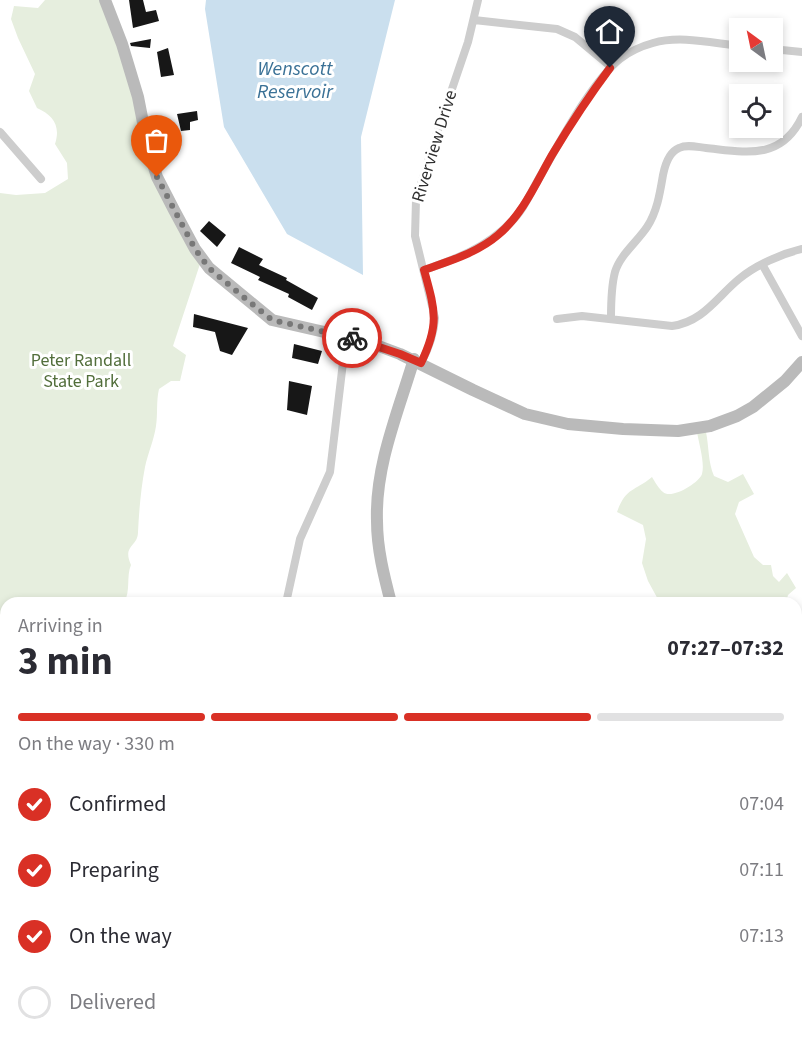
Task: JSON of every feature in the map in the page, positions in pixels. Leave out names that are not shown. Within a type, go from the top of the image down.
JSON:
[{"type":"street","points":[[105,0],[122,44],[138,97],[148,148],[157,177],[195,249],[209,268],[272,320],[368,342],[417,361],[525,414],[568,424],[659,431],[710,426],[753,407],[785,381],[802,362]]},
{"type":"street","name":"Riverview Drive","points":[[417,361],[432,339],[435,318],[415,236],[416,200],[474,20],[478,0]]},
{"type":"street","points":[[474,20],[557,29],[575,37],[610,68]]},
{"type":"street","points":[[424,270],[480,248],[497,236],[513,220],[582,107],[610,68],[621,57],[652,43],[670,40],[729,45]]},
{"type":"street","points":[[783,50],[802,52]]},
{"type":"street","points":[[610,318],[615,271],[648,225],[658,200],[665,166],[674,151],[689,146],[755,153],[766,150],[790,135],[802,117]]},
{"type":"street","points":[[0,132],[41,179]]},
{"type":"street","points":[[557,319],[582,316],[672,327],[682,325],[702,315],[738,279],[762,264],[802,249]]},
{"type":"street","points":[[762,264],[802,336]]},
{"type":"street","points":[[287,597],[300,539],[330,472],[346,337]]},
{"type":"street","points":[[390,597],[377,532],[377,497],[394,419],[417,361]]},
{"type":"green space","name":"Peter Randall State Park","points":[[45,0],[105,0],[147,144],[200,264],[173,346],[186,355],[180,381],[171,381],[159,389],[156,426],[142,483],[137,537],[128,554],[131,565],[126,597],[0,597],[0,193],[16,195],[45,193],[68,179],[67,163],[55,144],[57,132],[54,122],[37,108],[29,91],[35,74],[11,19],[14,6],[38,8]]},
{"type":"green space","points":[[697,432],[706,432],[714,476],[728,482],[743,474],[754,494],[739,502],[735,514],[754,557],[763,565],[771,565],[773,576],[779,582],[787,573],[796,588],[788,597],[657,597],[642,563],[646,539],[643,525],[617,512],[627,494],[652,477],[660,489],[667,494],[678,492],[696,482],[702,474]]},
{"type":"water","name":"Wenscott Reservoir","points":[[206,0],[395,0],[361,137],[363,275],[287,234],[224,127],[205,9]]},
{"type":"building","points":[[129,0],[143,0],[146,12],[156,10],[159,21],[133,28]]},
{"type":"building","points":[[151,39],[150,48],[131,46],[130,43]]},
{"type":"building","points":[[168,48],[174,75],[161,77],[157,52]]},
{"type":"building","points":[[197,111],[198,120],[190,122],[190,130],[181,131],[177,114]]},
{"type":"building","points":[[165,137],[167,148],[157,150],[155,138]]},
{"type":"building","points":[[209,221],[226,235],[217,247],[200,231]]},
{"type":"building","points":[[239,247],[263,259],[259,265],[287,278],[286,280],[318,298],[312,310],[288,297],[289,294],[258,280],[260,277],[231,263]]},
{"type":"building","points":[[194,314],[248,328],[232,355],[220,351],[215,332],[193,327]]},
{"type":"building","points":[[294,344],[322,351],[318,364],[292,358]]},
{"type":"building","points":[[289,381],[312,386],[307,415],[287,410]]},
{"type":"way so far","points":[[157,177],[195,249],[209,268],[241,295],[272,320],[352,338]]},
{"type":"route","points":[[352,338],[421,363],[434,331],[435,318],[424,270],[480,248],[497,236],[513,220],[525,204],[582,107],[610,68]]}]
